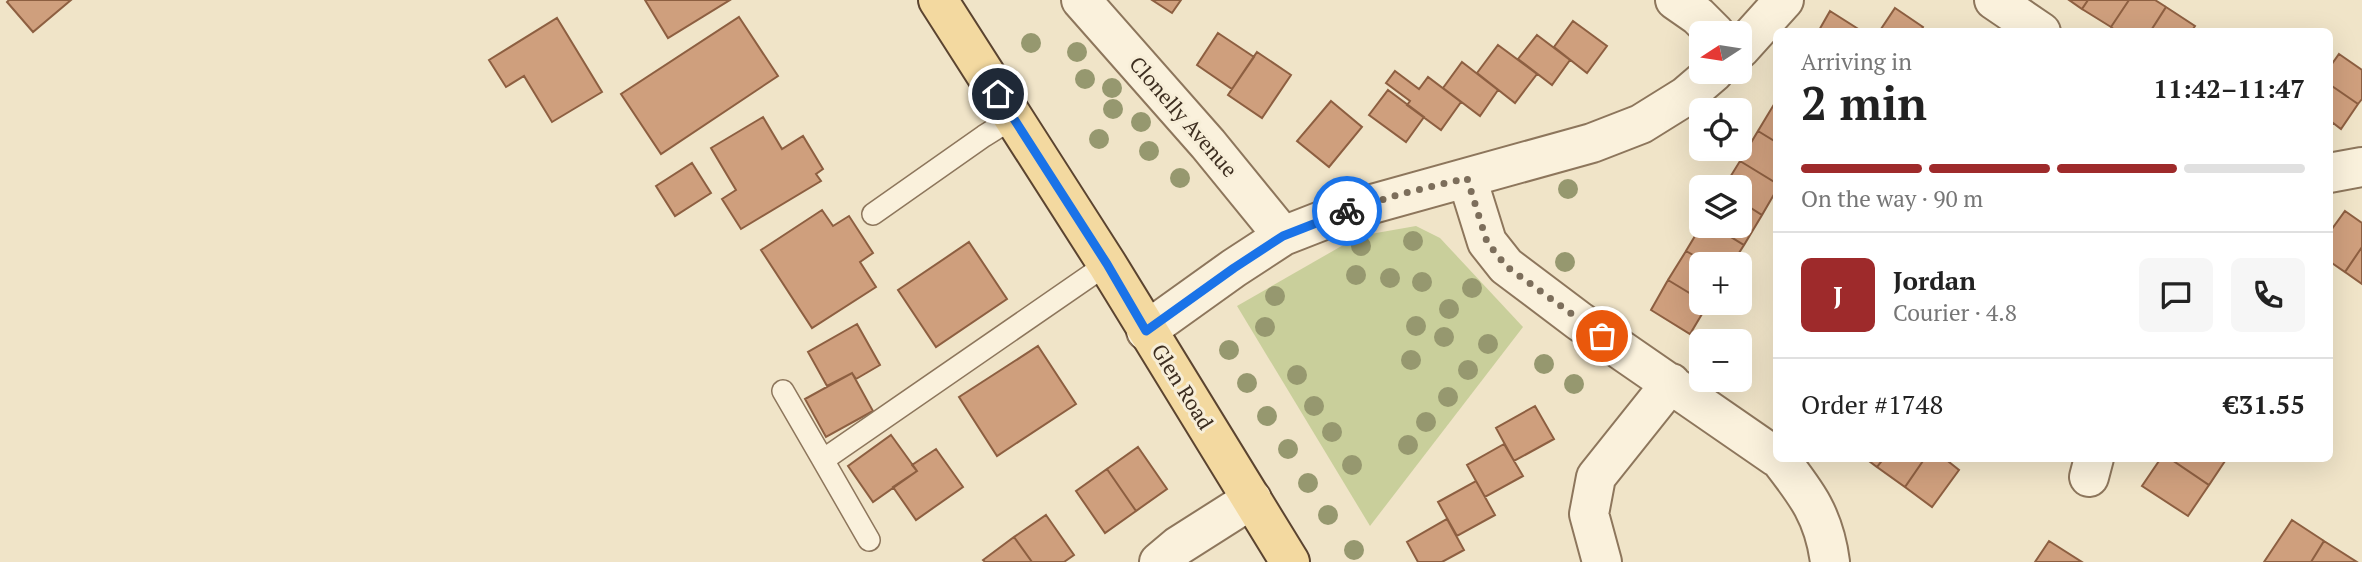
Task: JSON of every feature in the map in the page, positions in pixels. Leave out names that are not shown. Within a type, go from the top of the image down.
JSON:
[{"type":"main road","name":"Glen Road","points":[[938,0],[1107,264],[1290,562]]},
{"type":"street","name":"Clonelly Avenue","points":[[1081,0],[1208,144],[1283,236]]},
{"type":"street","points":[[1675,0],[1703,21]]},
{"type":"street","points":[[1752,35],[1784,0]]},
{"type":"street","points":[[1994,0],[2035,28]]},
{"type":"street","points":[[1146,331],[1283,236],[1397,195],[1592,143],[1641,124],[1700,84]]},
{"type":"street","points":[[2333,172],[2362,167]]},
{"type":"street","points":[[1467,178],[1487,242],[1506,266],[1579,321],[1773,454]]},
{"type":"street","points":[[1602,562],[1589,514],[1596,477],[1671,383]]},
{"type":"street","points":[[1781,462],[1812,500],[1828,543],[1830,562]]},
{"type":"street","points":[[1159,562],[1178,546],[1252,499]]},
{"type":"lane","points":[[873,214],[1013,118]]},
{"type":"lane","points":[[823,460],[1107,264]]},
{"type":"lane","points":[[783,391],[869,540]]},
{"type":"green space","points":[[1416,226],[1440,238],[1523,327],[1370,526],[1237,306],[1359,236]]},
{"type":"building","points":[[71,0],[33,32],[7,2]]},
{"type":"building","points":[[645,0],[730,0],[668,38]]},
{"type":"building","points":[[1152,0],[1181,0],[1172,13]]},
{"type":"building","points":[[2069,0],[2088,0],[2082,9]]},
{"type":"building","points":[[2088,0],[2129,0],[2111,27],[2082,9]]},
{"type":"building","points":[[2129,0],[2155,0],[2166,7],[2153,28],[2111,27]]},
{"type":"building","points":[[2166,7],[2195,26],[2194,28],[2153,28]]},
{"type":"building","points":[[1895,8],[1923,27],[1922,28],[1882,28]]},
{"type":"building","points":[[1830,11],[1857,28],[1820,28]]},
{"type":"building","points":[[739,17],[778,76],[661,154],[621,94]]},
{"type":"building","points":[[557,18],[602,92],[552,122],[524,76],[506,87],[489,60]]},
{"type":"building","points":[[1573,21],[1607,46],[1587,73],[1554,47]]},
{"type":"building","points":[[1218,33],[1254,57],[1232,89],[1197,65]]},
{"type":"building","points":[[1537,35],[1570,60],[1552,85],[1518,59]]},
{"type":"building","points":[[1498,45],[1537,74],[1515,103],[1477,73]]},
{"type":"building","points":[[1257,52],[1291,75],[1262,118],[1228,95]]},
{"type":"building","points":[[2339,54],[2362,70],[2362,99],[2358,104],[2333,87],[2333,62]]},
{"type":"building","points":[[1462,62],[1498,90],[1480,116],[1443,88]]},
{"type":"building","points":[[1395,71],[1419,89],[1428,77],[1461,102],[1441,130],[1407,105],[1410,101],[1386,83]]},
{"type":"building","points":[[2333,87],[2358,104],[2341,129],[2333,123]]},
{"type":"building","points":[[1388,90],[1424,117],[1406,142],[1369,115]]},
{"type":"building","points":[[1331,101],[1362,127],[1329,167],[1297,141]]},
{"type":"building","points":[[1773,106],[1773,140],[1758,131]]},
{"type":"building","points":[[763,117],[782,149],[803,136],[823,169],[816,174],[821,181],[741,229],[722,199],[736,190],[711,148]]},
{"type":"building","points":[[1758,131],[1773,140],[1773,181],[1740,161],[1752,161],[1752,141]]},
{"type":"building","points":[[1740,161],[1773,181],[1773,196],[1762,215],[1752,209],[1752,175],[1731,175]]},
{"type":"building","points":[[692,163],[711,193],[675,216],[656,186]]},
{"type":"building","points":[[1752,209],[1762,215],[1752,232]]},
{"type":"building","points":[[822,210],[833,226],[849,216],[873,253],[860,262],[876,287],[812,328],[761,250]]},
{"type":"building","points":[[2345,211],[2362,223],[2362,247],[2345,272],[2333,264],[2333,228]]},
{"type":"building","points":[[1694,238],[1733,238],[1744,245],[1740,252],[1686,251]]},
{"type":"building","points":[[1733,238],[1748,238],[1744,245]]},
{"type":"building","points":[[969,242],[1007,299],[936,347],[898,290]]},
{"type":"building","points":[[2362,247],[2362,284],[2345,272]]},
{"type":"building","points":[[1686,251],[1689,253],[1689,293],[1668,280]]},
{"type":"building","points":[[1668,280],[1689,293],[1689,315],[1701,315],[1693,329],[1689,329],[1689,333],[1651,310]]},
{"type":"building","points":[[857,324],[880,365],[856,379],[852,373],[827,386],[808,352]]},
{"type":"building","points":[[1038,346],[1076,404],[997,456],[959,397]]},
{"type":"building","points":[[852,373],[873,411],[826,437],[805,399]]},
{"type":"building","points":[[1535,406],[1554,439],[1514,461],[1496,428]]},
{"type":"building","points":[[891,435],[917,471],[873,502],[848,466]]},
{"type":"building","points":[[1504,444],[1523,476],[1485,497],[1467,465]]},
{"type":"building","points":[[1138,447],[1167,489],[1136,511],[1107,469]]},
{"type":"building","points":[[936,449],[963,487],[916,520],[893,487],[917,471],[912,465]]},
{"type":"building","points":[[1881,462],[1922,462],[1905,487],[1877,467]]},
{"type":"building","points":[[1922,462],[1949,462],[1959,470],[1932,507],[1905,487]]},
{"type":"building","points":[[2158,462],[2175,462],[2209,485],[2188,516],[2142,486]]},
{"type":"building","points":[[2175,462],[2224,462],[2209,485]]},
{"type":"building","points":[[1107,469],[1136,511],[1105,533],[1076,491]]},
{"type":"building","points":[[1476,481],[1495,515],[1457,536],[1438,502]]},
{"type":"building","points":[[1046,515],[1074,555],[1064,562],[1032,562],[1014,537]]},
{"type":"building","points":[[1447,519],[1464,550],[1442,562],[1418,562],[1407,542]]},
{"type":"building","points":[[2292,520],[2324,541],[2311,562],[2264,562]]},
{"type":"building","points":[[1014,537],[1032,562],[983,560]]},
{"type":"building","points":[[2049,541],[2082,562],[2035,562]]},
{"type":"building","points":[[2324,541],[2357,562],[2311,562]]},
{"type":"way so far","points":[[1347,211],[1397,195],[1467,178],[1487,242],[1506,266],[1602,336]]},
{"type":"route","points":[[998,94],[1107,264],[1146,331],[1283,236],[1347,211]]}]
